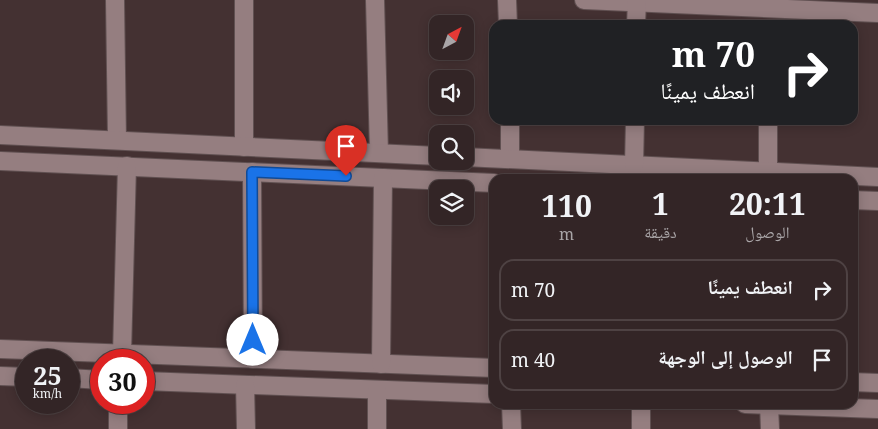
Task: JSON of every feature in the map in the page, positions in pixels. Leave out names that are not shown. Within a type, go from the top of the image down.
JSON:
[{"type":"street","points":[[115,0],[117,140]]},
{"type":"street","points":[[244,0],[244,146]]},
{"type":"street","points":[[375,0],[379,153]]},
{"type":"street","points":[[507,0],[508,20]]},
{"type":"street","points":[[584,0],[637,1],[767,11],[878,13]]},
{"type":"street","points":[[636,20],[637,1]]},
{"type":"street","points":[[510,125],[510,159]]},
{"type":"street","points":[[634,165],[635,125]]},
{"type":"street","points":[[768,125],[768,171]]},
{"type":"street","points":[[0,135],[429,156]]},
{"type":"street","points":[[474,157],[823,174]]},
{"type":"street","points":[[0,160],[489,184]]},
{"type":"street","points":[[122,349],[127,166]]},
{"type":"street","points":[[252,172],[253,359]]},
{"type":"street","points":[[858,176],[878,177]]},
{"type":"street","points":[[381,364],[383,178]]},
{"type":"street","points":[[858,200],[878,201]]},
{"type":"street","points":[[0,349],[90,353]]},
{"type":"street","points":[[155,355],[489,368]]},
{"type":"street","points":[[0,376],[15,376]]},
{"type":"street","points":[[155,381],[489,394]]},
{"type":"street","points":[[858,382],[878,383]]},
{"type":"street","points":[[245,385],[246,429]]},
{"type":"street","points":[[377,390],[377,429]]},
{"type":"street","points":[[858,408],[878,409]]},
{"type":"street","points":[[511,409],[512,429]]},
{"type":"street","points":[[641,409],[641,429]]},
{"type":"street","points":[[770,409],[770,429]]},
{"type":"street","points":[[118,414],[118,429]]},
{"type":"route","points":[[253,340],[252,172],[346,176]]}]
